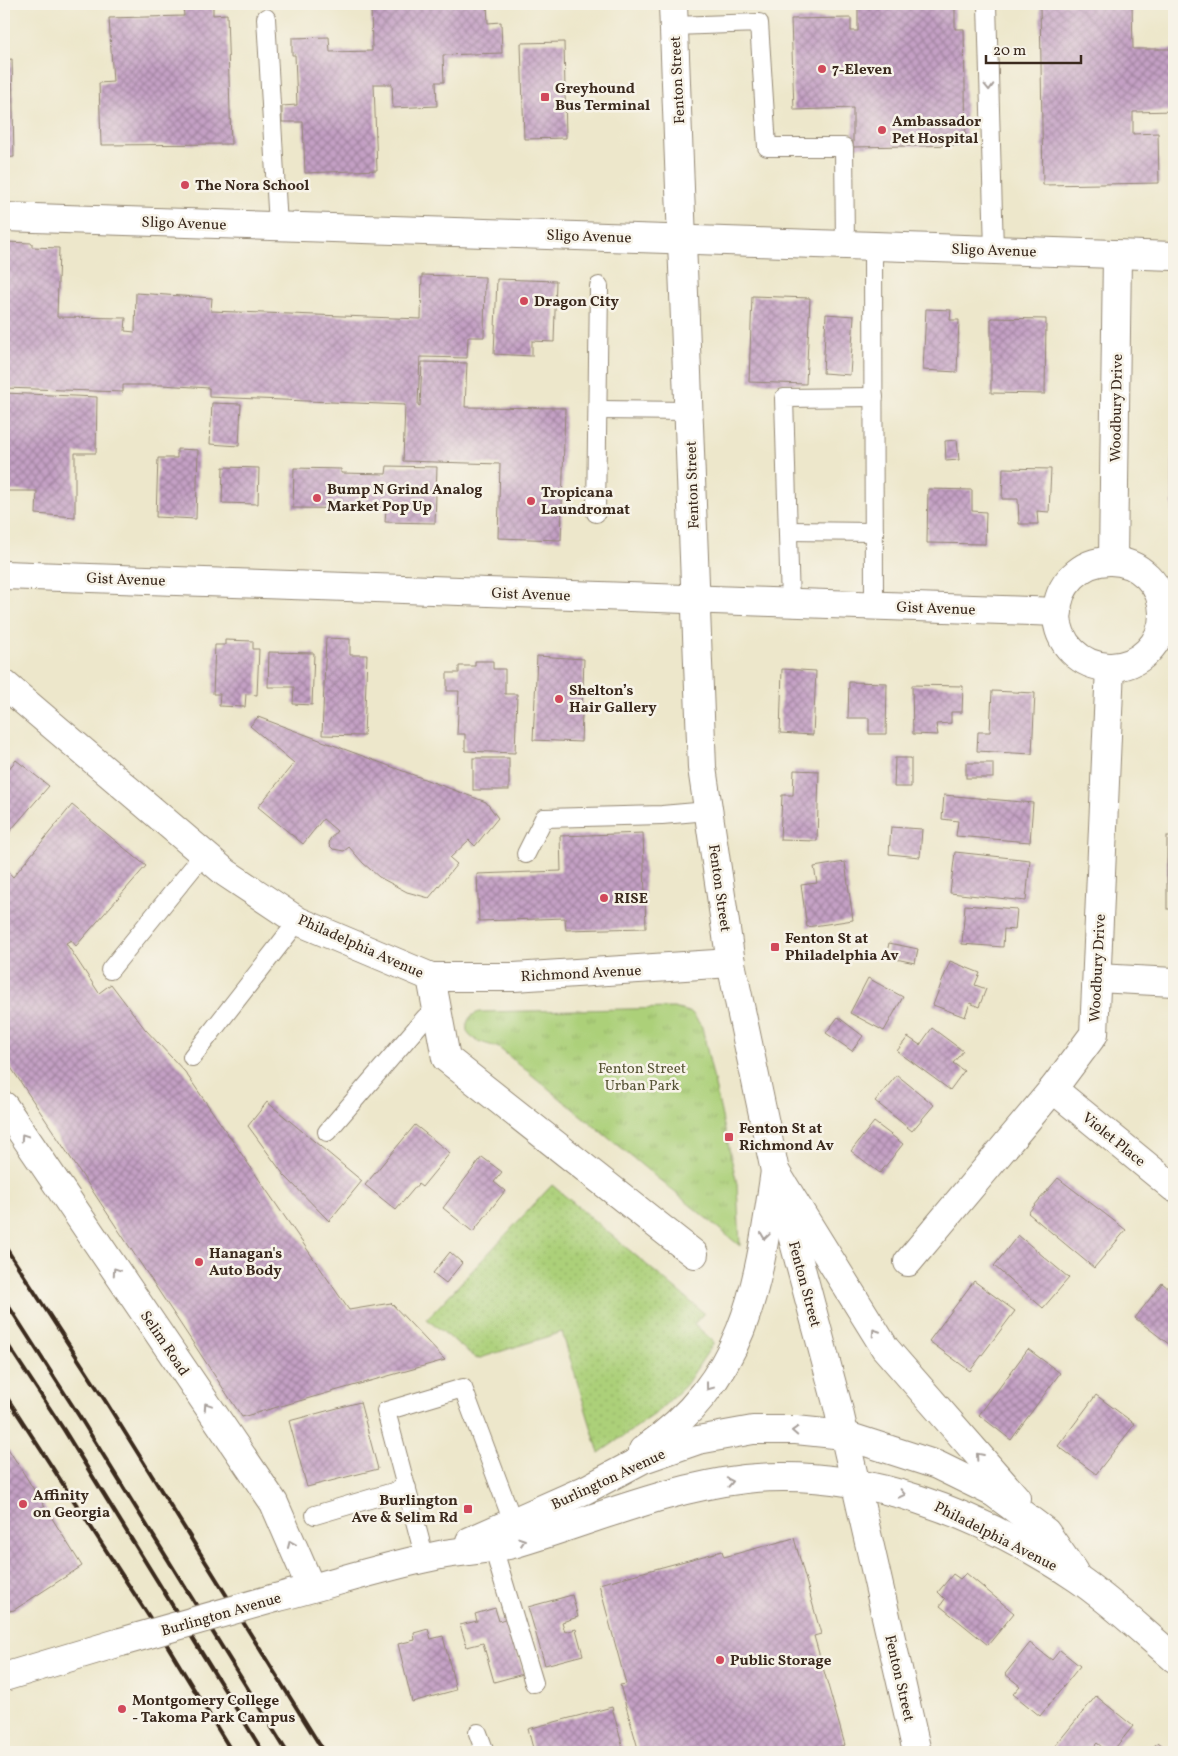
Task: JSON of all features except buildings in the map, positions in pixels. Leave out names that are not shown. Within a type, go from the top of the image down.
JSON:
[{"type":"street","name":"Fenton Street","points":[[674,15],[684,239],[702,768],[708,811],[731,963],[775,1171],[821,1340],[917,1752]]},
{"type":"street","name":"Sligo Avenue","points":[[4,217],[1174,256]]},
{"type":"street","name":"Woodbury Drive","points":[[1113,560],[1117,255]]},
{"type":"street","points":[[1113,560],[1131,564],[1145,573],[1157,587],[1169,619],[1156,642],[1138,660],[1110,668],[1084,661],[1067,645],[1058,626],[1058,603],[1068,580],[1092,563],[1113,560]]},
{"type":"street","name":"Gist Avenue","points":[[4,575],[1058,612]]},
{"type":"street","name":"Woodbury Drive","points":[[908,1262],[1053,1089],[1094,1034],[1110,668]]},
{"type":"street","name":"Philadelphia Avenue","points":[[4,684],[226,873],[298,921],[432,977],[446,1058],[694,1254]]},
{"type":"street","name":"Richmond Avenue","points":[[432,977],[514,977],[731,963]]},
{"type":"street","points":[[1097,978],[1174,982]]},
{"type":"street","name":"Violet Place","points":[[1053,1089],[1174,1188]]},
{"type":"street","name":"Selim Road","points":[[4,1106],[274,1503],[311,1588]]},
{"type":"street","points":[[585,1490],[668,1432],[709,1389],[723,1367],[745,1320],[762,1257],[775,1171]]},
{"type":"street","points":[[775,1171],[885,1348],[1046,1532]]},
{"type":"street","name":"Burlington Avenue","points":[[432,1557],[585,1490],[643,1458],[698,1440],[753,1430],[796,1430],[844,1435]]},
{"type":"street","name":"Philadelphia Avenue","points":[[844,1435],[937,1465],[994,1493],[1046,1532],[1078,1578]]},
{"type":"street","name":"Burlington Avenue","points":[[4,1677],[311,1588],[432,1557],[513,1544],[682,1492],[744,1480],[802,1476],[855,1484]]},
{"type":"street","name":"Philadelphia Avenue","points":[[855,1484],[908,1495],[952,1510],[1023,1546],[1078,1578],[1174,1658]]},
{"type":"lane","points":[[987,4],[994,250]]},
{"type":"lane","points":[[674,15],[759,23],[767,147],[844,147],[845,244]]},
{"type":"lane","points":[[266,18],[278,226]]},
{"type":"lane","points":[[873,246],[874,605]]},
{"type":"lane","points":[[596,513],[599,286]]},
{"type":"lane","points":[[790,603],[784,398],[874,397]]},
{"type":"lane","points":[[598,410],[690,411]]},
{"type":"lane","points":[[788,531],[874,532]]},
{"type":"lane","points":[[526,854],[544,818],[662,815],[708,811]]},
{"type":"lane","points":[[110,970],[204,854]]},
{"type":"lane","points":[[192,1057],[298,921]]},
{"type":"lane","points":[[327,1132],[424,1018],[437,1009]]},
{"type":"lane","points":[[432,1557],[407,1488],[386,1411],[464,1388],[513,1522]]},
{"type":"lane","points":[[315,1515],[407,1488]]},
{"type":"lane","points":[[493,1547],[534,1683]]},
{"type":"lane","points":[[478,1732],[484,1752]]},
{"type":"green space","name":"Fenton Street Urban Park","points":[[674,1008],[692,1013],[702,1027],[737,1184],[740,1246],[499,1048],[477,1041],[469,1035],[467,1030],[470,1018],[480,1012]]},
{"type":"green space","points":[[552,1185],[704,1313],[694,1324],[714,1342],[686,1385],[655,1414],[599,1453],[562,1332],[477,1359],[427,1319]]},
{"type":"railway","points":[[4,1245],[106,1402],[324,1752]]},
{"type":"railway","points":[[4,1299],[81,1419],[287,1752]]},
{"type":"railway","points":[[4,1339],[64,1430],[263,1752]]},
{"type":"railway","points":[[4,1393],[161,1635],[232,1752]]},
{"type":"place","name":"7-Eleven","points":[[822,69]]},
{"type":"place","name":"Greyhound Bus Terminal","points":[[545,97]]},
{"type":"place","name":"Ambassador Pet Hospital","points":[[882,130]]},
{"type":"place","name":"The Nora School","points":[[185,185]]},
{"type":"place","name":"Dragon City","points":[[524,301]]},
{"type":"place","name":"Bump N Grind Analog Market Pop Up","points":[[317,498]]},
{"type":"place","name":"Tropicana Laundromat","points":[[531,501]]},
{"type":"place","name":"Shelton’s Hair Gallery","points":[[559,699]]},
{"type":"place","name":"RISE","points":[[604,898]]},
{"type":"place","name":"Fenton St at Philadelphia Av","points":[[775,947]]},
{"type":"place","name":"Fenton St at Richmond Av","points":[[729,1137]]},
{"type":"place","name":"Hanagan's Auto Body","points":[[199,1262]]},
{"type":"place","name":"Affinity on Georgia","points":[[23,1504]]},
{"type":"place","name":"Burlington Ave & Selim Rd","points":[[468,1509]]},
{"type":"place","name":"Public Storage","points":[[720,1660]]},
{"type":"place","name":"Montgomery College - Takoma Park Campus","points":[[122,1709]]}]
